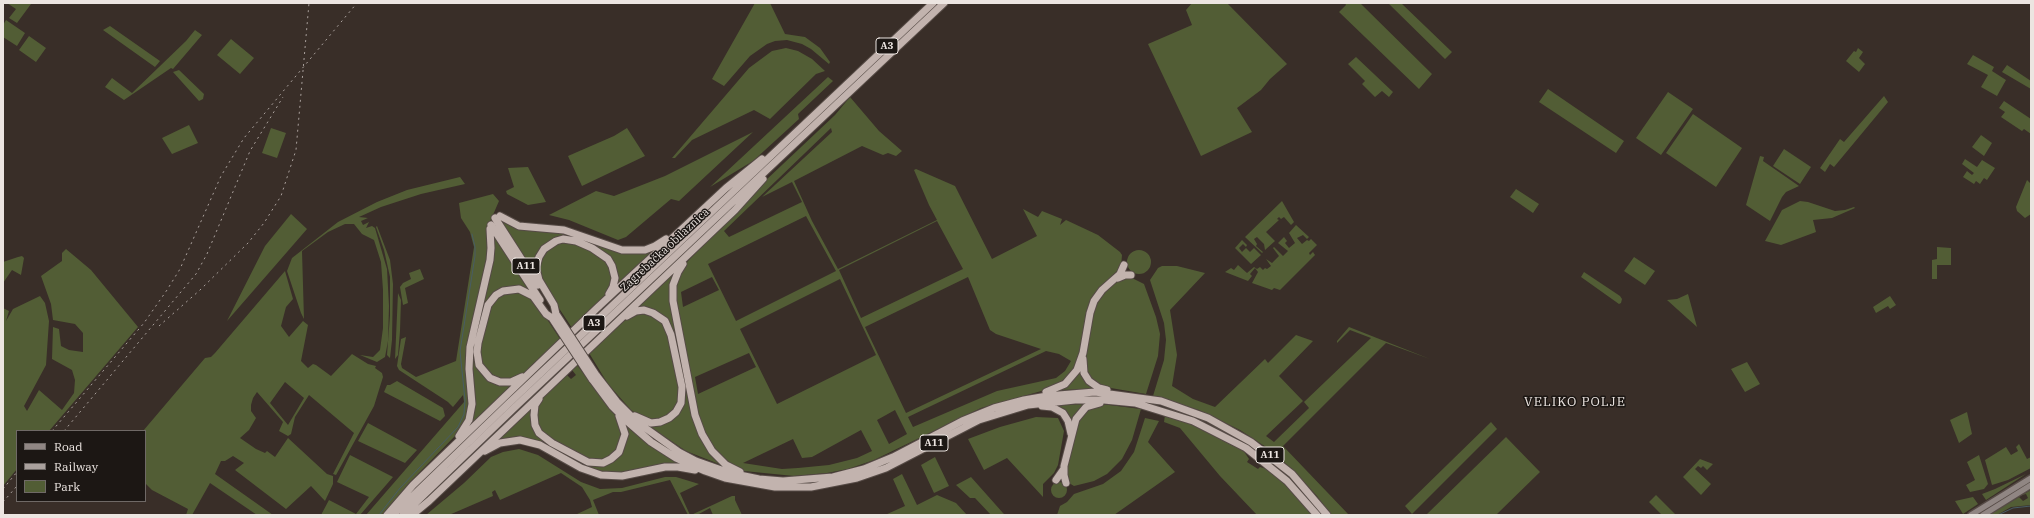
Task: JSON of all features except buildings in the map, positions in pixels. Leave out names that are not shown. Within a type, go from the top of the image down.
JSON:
[{"type":"highway","name":"Zagrebačka obilaznica","points":[[403,515],[800,134],[933,3]]},
{"type":"highway","name":"Zagrebačka obilaznica","points":[[393,515],[508,404],[944,3]]},
{"type":"highway","points":[[387,515],[406,492],[445,453],[732,182],[784,139],[800,134]]},
{"type":"highway","points":[[412,515],[429,501],[717,227],[789,155],[800,134]]},
{"type":"highway","points":[[445,453],[463,430],[471,413],[472,394],[469,369],[470,347],[490,260],[494,222],[564,230],[611,248],[630,251],[655,246],[686,225]]},
{"type":"highway","name":"A11","points":[[494,222],[594,377],[615,404],[636,429],[664,450],[695,467],[733,480],[765,486],[811,487],[851,479],[886,468],[979,420],[1028,405],[1076,400],[1120,398],[1178,406],[1208,418],[1235,432],[1262,450],[1301,483],[1327,515]]},
{"type":"highway","points":[[717,227],[711,237],[680,268],[673,285],[672,293],[695,415],[705,441],[720,460],[736,470],[764,476],[773,480]]},
{"type":"highway","points":[[541,362],[516,380],[500,382],[490,378],[482,370],[477,359],[482,327],[490,302],[496,295],[508,290],[519,290],[530,294],[546,314],[554,316],[554,305],[539,280],[536,268],[538,257],[549,244],[563,239],[576,241],[605,256],[612,266],[615,278],[613,287],[596,309]]},
{"type":"highway","points":[[1006,405],[1019,398],[1055,389],[1065,384],[1077,370],[1083,353],[1090,313],[1094,301],[1102,290],[1122,271],[1124,265]]},
{"type":"highway","points":[[1114,280],[1125,275],[1131,275]]},
{"type":"highway","points":[[612,327],[636,311],[649,311],[662,318],[668,325],[671,335],[682,392],[681,403],[676,412],[669,418],[655,423],[640,419],[615,404]]},
{"type":"highway","points":[[1083,353],[1084,373],[1089,381],[1099,388],[1120,398]]},
{"type":"highway","points":[[548,387],[534,409],[534,420],[537,429],[552,443],[588,462],[600,463],[608,461],[614,457],[621,448],[625,437],[615,404]]},
{"type":"highway","name":"A11","points":[[615,404],[647,430],[687,456],[730,473],[773,480],[814,480],[834,477],[864,469],[893,457],[962,421],[1006,405],[1063,394],[1095,392],[1173,414],[1226,436],[1246,448],[1274,470],[1307,501],[1317,515]]},
{"type":"highway","points":[[1056,480],[1061,475],[1071,434],[1078,415],[1086,407],[1120,398]]},
{"type":"highway","points":[[1028,405],[1048,406],[1059,410],[1068,421],[1071,434]]},
{"type":"highway","points":[[457,474],[463,472],[480,455],[494,446],[507,441],[520,440],[540,445],[581,468],[596,474],[618,476],[655,468],[672,467],[692,469],[725,481],[733,480]]},
{"type":"highway","points":[[1064,466],[1066,483]]},
{"type":"main road","points":[[1971,515],[2031,478]]},
{"type":"main road","points":[[1983,515],[2031,485]]},
{"type":"green space","points":[[7,3],[34,3],[31,4],[17,23],[9,18],[16,9]]},
{"type":"green space","points":[[755,3],[770,3],[785,34],[805,37],[820,48],[830,62],[829,64],[811,49],[802,44],[787,40],[775,41],[767,44],[750,56],[724,86],[712,79]]},
{"type":"green space","points":[[1192,3],[1227,3],[1287,64],[1270,79],[1261,90],[1237,108],[1252,132],[1201,156],[1148,44],[1192,25],[1186,10]]},
{"type":"green space","points":[[1345,3],[1360,3],[1432,74],[1419,89],[1339,12],[1346,5]]},
{"type":"green space","points":[[1388,3],[1401,3],[1452,52],[1445,59]]},
{"type":"green space","points":[[6,20],[25,33],[17,46],[3,37],[3,25]]},
{"type":"green space","points":[[110,26],[160,61],[155,67],[103,30]]},
{"type":"green space","points":[[195,30],[202,35],[173,69],[171,68],[124,100],[105,87],[112,78],[132,93],[186,41]]},
{"type":"green space","points":[[29,36],[46,48],[36,62],[19,50]]},
{"type":"green space","points":[[231,39],[254,58],[240,74],[217,55]]},
{"type":"green space","points":[[786,48],[798,51],[812,59],[825,71],[816,74],[770,119],[754,110],[692,140],[675,158],[672,158],[749,68],[772,51]]},
{"type":"green space","points":[[1858,48],[1863,52],[1859,58],[1865,64],[1859,72],[1846,61],[1854,51],[1856,52]]},
{"type":"green space","points":[[1973,55],[1994,67],[1992,71],[2006,80],[1997,96],[1981,87],[1988,75],[1967,64]]},
{"type":"green space","points":[[1356,57],[1393,92],[1389,97],[1382,91],[1375,97],[1362,84],[1365,81],[1348,64]]},
{"type":"green space","points":[[2007,65],[2031,81],[2031,89],[2002,72]]},
{"type":"green space","points":[[179,70],[204,94],[203,99],[199,101],[173,72]]},
{"type":"green space","points":[[828,77],[833,81],[798,114],[799,119],[753,161],[710,187]]},
{"type":"green space","points":[[1548,89],[1624,141],[1616,153],[1539,102]]},
{"type":"green space","points":[[1668,92],[1693,109],[1661,155],[1636,138]]},
{"type":"green space","points":[[1884,96],[1888,102],[1834,167],[1830,164],[1825,172],[1820,168],[1840,139],[1844,142]]},
{"type":"green space","points":[[850,97],[879,131],[902,151],[896,156],[888,153],[883,155],[862,146],[794,181],[812,221],[838,269],[937,220],[914,170],[916,169],[955,186],[992,259],[1037,236],[1023,209],[1038,217],[1042,211],[1062,219],[1060,225],[1066,220],[1098,235],[1120,252],[1122,255],[1121,267],[1098,291],[1079,361],[1066,381],[1045,390],[981,408],[874,460],[848,469],[827,473],[794,476],[744,471],[725,462],[708,442],[698,416],[677,312],[675,285],[683,267],[688,261],[765,181],[835,115]],"holes":[[[831,128],[832,132],[762,197],[792,182],[802,202],[729,237],[724,231]],[[806,216],[836,271],[736,321],[708,264]],[[937,221],[963,269],[861,318],[839,270]],[[712,277],[719,290],[683,307],[681,292]],[[968,277],[990,330],[996,334],[1041,349],[906,413],[865,327]],[[840,279],[876,355],[777,404],[740,329]],[[1046,351],[1059,354],[1071,361],[1065,371],[1056,378],[997,391],[913,427],[908,417]],[[749,353],[756,367],[698,394],[695,377]],[[895,410],[907,434],[889,444],[877,420]],[[861,430],[872,451],[857,458],[829,465],[798,468],[782,469],[743,463],[793,439],[802,458],[812,457]]]},
{"type":"green space","points":[[2004,101],[2031,119],[2031,134],[2024,129],[2022,131],[2001,117],[2005,112],[1999,108]]},
{"type":"green space","points":[[1693,114],[1742,148],[1716,187],[1666,153]]},
{"type":"green space","points":[[189,125],[198,143],[172,154],[162,138]]},
{"type":"green space","points":[[271,128],[286,133],[277,158],[262,153]]},
{"type":"green space","points":[[627,128],[645,156],[582,186],[568,156],[614,136]]},
{"type":"green space","points":[[753,132],[679,201],[671,199],[626,237],[618,240],[569,220],[549,215],[596,191],[614,196],[665,176]]},
{"type":"green space","points":[[1981,135],[1992,143],[1984,156],[1972,147]]},
{"type":"green space","points":[[1784,149],[1811,167],[1800,184],[1773,166]]},
{"type":"green space","points":[[1760,156],[1764,157],[1763,161],[1799,186],[1786,192],[1770,221],[1746,205]]},
{"type":"green space","points":[[1965,159],[1977,167],[1982,160],[1995,168],[1987,180],[1984,178],[1980,184],[1976,181],[1974,184],[1963,177],[1967,171],[1972,175],[1974,173],[1962,164]]},
{"type":"green space","points":[[528,167],[546,202],[528,205],[507,194],[506,191],[514,187],[508,168]]},
{"type":"green space","points":[[460,177],[465,184],[421,194],[381,207],[359,217],[368,218],[361,221],[363,225],[369,222],[366,228],[372,226],[375,228],[387,269],[389,306],[388,341],[385,357],[377,362],[360,355],[373,357],[380,350],[383,328],[383,290],[381,262],[374,240],[362,234],[354,224],[345,224],[328,232],[302,251],[304,319],[287,271],[292,258],[338,222],[377,202],[407,190]]},
{"type":"green space","points":[[2027,180],[2031,184],[2031,214],[2025,218],[2017,211],[2016,207]]},
{"type":"green space","points":[[1516,189],[1539,204],[1533,213],[1510,197]]},
{"type":"green space","points":[[493,194],[499,201],[486,231],[488,246],[487,261],[465,360],[470,402],[466,419],[456,435],[408,484],[386,511],[381,515],[366,515],[464,402],[463,395],[453,407],[448,402],[399,370],[397,366],[401,339],[406,337],[401,364],[402,368],[416,377],[456,361],[474,247],[470,232],[461,218],[459,203]]},
{"type":"green space","points":[[1282,201],[1294,222],[1291,225],[1284,217],[1281,219],[1279,217],[1277,219],[1279,220],[1266,232],[1275,241],[1265,250],[1264,244],[1257,237],[1254,239],[1257,244],[1256,246],[1263,252],[1262,253],[1245,237]]},
{"type":"green space","points":[[1800,201],[1808,202],[1835,211],[1855,208],[1832,218],[1813,220],[1816,232],[1781,245],[1765,241],[1782,210]]},
{"type":"green space","points":[[291,214],[307,229],[227,321],[265,246]]},
{"type":"green space","points":[[498,217],[508,223],[563,232],[619,252],[662,245],[615,288],[617,277],[595,247],[554,240],[533,271]]},
{"type":"green space","points":[[1296,225],[1309,237],[1307,239],[1303,235],[1297,238],[1302,244],[1311,239],[1317,245],[1309,253],[1310,255],[1313,252],[1315,255],[1280,290],[1274,288],[1272,290],[1252,283],[1258,272],[1255,268],[1250,274],[1252,276],[1248,281],[1225,272],[1231,268],[1234,270],[1238,265],[1247,273],[1254,267],[1257,269],[1260,267],[1263,270],[1265,268],[1267,269],[1271,266],[1266,259],[1272,263],[1279,256],[1273,248],[1274,247],[1283,256],[1288,251],[1278,243],[1284,237],[1287,241],[1285,243],[1289,248],[1295,243],[1289,233]]},
{"type":"green space","points":[[377,226],[390,260],[393,284],[392,340],[390,358],[387,355],[390,315],[390,277],[384,250],[376,227]]},
{"type":"green space","points":[[493,234],[529,291],[493,295],[475,345],[481,372],[514,383],[467,428],[471,422],[471,354]]},
{"type":"green space","points":[[1242,240],[1247,245],[1246,247],[1243,244],[1239,248],[1242,252],[1246,248],[1250,252],[1254,248],[1261,255],[1251,264],[1235,248]]},
{"type":"green space","points":[[564,242],[581,246],[608,261],[613,279],[604,297],[572,328],[545,287],[538,270],[541,256],[550,246]]},
{"type":"green space","points":[[1937,247],[1951,248],[1951,265],[1937,265],[1937,279],[1932,279],[1932,260],[1937,259]]},
{"type":"green space","points":[[66,249],[91,270],[138,327],[50,430],[16,430],[16,470],[3,486],[3,308],[9,311],[6,321],[13,309],[40,296],[45,303],[49,321],[46,365],[24,406],[27,411],[39,390],[62,410],[74,393],[75,380],[72,370],[52,359],[53,327],[59,329],[61,346],[69,350],[83,352],[83,333],[75,324],[53,320],[51,304],[41,276],[62,261],[62,253]]},
{"type":"green space","points":[[1139,250],[1148,253],[1151,262],[1148,271],[1139,274],[1130,271],[1127,262],[1130,253]]},
{"type":"green space","points":[[22,256],[24,258],[21,275],[12,270],[3,283],[3,262]]},
{"type":"green space","points":[[1634,257],[1655,271],[1645,285],[1624,271]]},
{"type":"green space","points":[[1162,266],[1177,266],[1205,273],[1170,310],[1177,355],[1172,386],[1193,399],[1215,407],[1265,359],[1268,363],[1296,335],[1313,341],[1279,376],[1303,401],[1266,436],[1274,442],[1309,408],[1304,402],[1371,338],[1350,330],[1337,343],[1349,327],[1430,359],[1386,343],[1283,446],[1349,515],[1331,515],[1317,496],[1292,469],[1269,449],[1240,430],[1199,410],[1153,396],[1164,360],[1166,340],[1164,323],[1150,280],[1158,268]]},
{"type":"green space","points":[[420,269],[424,279],[405,288],[408,303],[403,305],[400,287],[403,283],[411,279],[409,273]]},
{"type":"green space","points":[[677,269],[672,282],[695,423],[724,466],[686,451],[646,424],[654,425],[683,404],[667,320],[633,310]]},
{"type":"green space","points":[[285,271],[293,299],[286,307],[281,326],[289,337],[303,321],[308,325],[301,361],[308,368],[313,364],[316,365],[331,376],[352,354],[368,364],[376,366],[375,368],[382,373],[383,377],[374,406],[336,475],[333,474],[354,433],[309,395],[295,417],[291,434],[288,436],[279,431],[283,422],[257,392],[253,398],[251,411],[256,418],[249,430],[240,438],[256,449],[265,453],[267,451],[275,457],[288,438],[327,474],[333,476],[333,484],[325,501],[311,486],[286,509],[235,470],[244,463],[233,456],[225,461],[221,461],[215,474],[273,515],[257,515],[210,483],[192,515],[186,515],[188,509],[152,490],[146,484],[146,430],[144,430],[205,358],[211,357]],"holes":[[[285,382],[304,398],[288,425],[270,403]]]},
{"type":"green space","points":[[1584,272],[1620,296],[1622,299],[1621,303],[1619,304],[1581,277]]},
{"type":"green space","points":[[1128,276],[1144,284],[1156,317],[1160,334],[1158,356],[1146,394],[1099,386],[1087,374],[1085,359],[1095,306],[1101,295],[1116,282]]},
{"type":"green space","points":[[522,292],[530,297],[541,310],[560,339],[518,377],[504,380],[492,377],[482,366],[479,348],[492,303],[503,293]]},
{"type":"green space","points":[[398,293],[401,300],[400,331],[398,355],[395,359]]},
{"type":"green space","points":[[1688,294],[1697,327],[1667,300],[1677,299]]},
{"type":"green space","points":[[1890,296],[1896,305],[1890,309],[1888,306],[1876,313],[1873,307]]},
{"type":"green space","points":[[640,312],[654,315],[667,328],[681,395],[674,412],[657,421],[641,417],[631,410],[608,384],[589,353],[622,322]]},
{"type":"green space","points":[[1747,362],[1760,384],[1745,392],[1731,369]]},
{"type":"green space","points":[[577,365],[617,418],[623,438],[614,455],[598,462],[580,457],[543,433],[537,424],[537,407],[543,397],[566,374],[571,379],[576,375],[572,370]]},
{"type":"green space","points":[[1081,367],[1095,389],[1059,390]]},
{"type":"green space","points":[[397,381],[443,408],[445,416],[440,421],[384,392],[387,385]]},
{"type":"green space","points":[[1087,404],[1078,411],[1072,424],[1054,405]]},
{"type":"green space","points":[[1101,404],[1141,409],[1132,440],[1122,459],[1107,474],[1094,481],[1074,486],[1069,483],[1066,473],[1077,422],[1083,412]]},
{"type":"green space","points":[[531,406],[536,431],[593,465],[622,451],[627,434],[625,425],[656,450],[682,465],[619,474],[592,471],[536,441],[492,444]]},
{"type":"green space","points":[[1967,412],[1972,434],[1959,443],[1950,420]]},
{"type":"green space","points":[[1165,415],[1187,422],[1243,450],[1249,459],[1247,462],[1258,469],[1260,467],[1270,470],[1293,492],[1312,515],[1257,515],[1220,476],[1180,428],[1164,422]]},
{"type":"green space","points":[[1036,417],[1058,418],[1064,431],[1058,465],[1054,473],[1043,484],[1043,497],[1007,458],[984,470],[968,439],[1000,427]]},
{"type":"green space","points":[[1145,418],[1159,421],[1148,442],[1175,472],[1114,515],[1057,515],[1060,506],[1067,502],[1074,494],[1103,484],[1121,471],[1134,452]]},
{"type":"green space","points":[[1491,422],[1497,429],[1412,514],[1405,506]]},
{"type":"green space","points":[[368,423],[417,450],[405,463],[358,441]]},
{"type":"green space","points":[[1506,437],[1540,472],[1496,515],[1426,515]]},
{"type":"green space","points":[[2019,444],[2027,459],[2031,457],[2031,468],[2008,480],[1992,485],[1985,460],[2006,447],[2011,455],[2018,451],[2016,447]]},
{"type":"green space","points":[[519,449],[538,455],[581,482],[600,489],[622,488],[665,477],[676,477],[699,484],[680,493],[690,515],[688,515],[670,480],[621,492],[613,492],[593,500],[599,515],[575,515],[592,507],[590,500],[582,487],[561,473],[500,500],[495,490],[492,492],[493,496],[449,515],[426,515],[464,483],[491,457],[503,452]]},
{"type":"green space","points":[[350,455],[393,477],[360,515],[321,515],[329,500],[356,514],[369,497],[337,482]]},
{"type":"green space","points":[[1979,455],[1988,484],[1984,489],[1970,492],[1966,485],[1975,480],[1967,462]]},
{"type":"green space","points":[[935,457],[949,486],[934,493],[921,465]]},
{"type":"green space","points":[[1700,459],[1713,464],[1707,470],[1703,466],[1701,468],[1698,466],[1695,469],[1711,484],[1701,495],[1683,477]]},
{"type":"green space","points":[[902,474],[917,505],[937,495],[956,503],[967,515],[885,515],[905,506],[893,479]]},
{"type":"green space","points":[[2026,474],[1986,500],[1982,494],[1995,489]]},
{"type":"green space","points":[[971,477],[1005,515],[991,515],[975,498],[970,498],[956,485]]},
{"type":"green space","points":[[1059,482],[1065,484],[1067,490],[1065,496],[1059,498],[1053,496],[1051,490],[1053,484]]},
{"type":"green space","points":[[2031,490],[2031,505],[2011,507],[1997,515],[1988,515],[2019,497],[2023,501],[2028,498],[2026,494],[2022,495]]},
{"type":"green space","points":[[1656,495],[1676,515],[1662,515],[1649,502]]},
{"type":"green space","points":[[735,496],[735,500],[742,515],[713,515],[710,508],[697,515],[691,515]]},
{"type":"green space","points":[[1973,497],[1978,504],[1963,514],[1955,501]]},
{"type":"waterway","points":[[379,515],[400,488],[458,427],[464,414],[465,400],[460,351],[475,256],[475,247],[472,234]]},
{"type":"waterway","points":[[1998,515],[2013,508],[2031,506]]},
{"type":"railway","points":[[159,326],[200,290],[248,243],[264,223],[281,196],[296,150],[309,3]]},
{"type":"railway","points":[[53,430],[144,323],[167,290],[180,269],[221,176],[244,138],[357,3]]},
{"type":"railway","points":[[65,430],[196,274],[207,254],[250,151],[283,97]]},
{"type":"railway","points":[[3,489],[16,473]]},
{"type":"railway","points":[[3,502],[16,487]]},
{"type":"district","name":"VELIKO POLJE","points":[[1575,402]]}]
